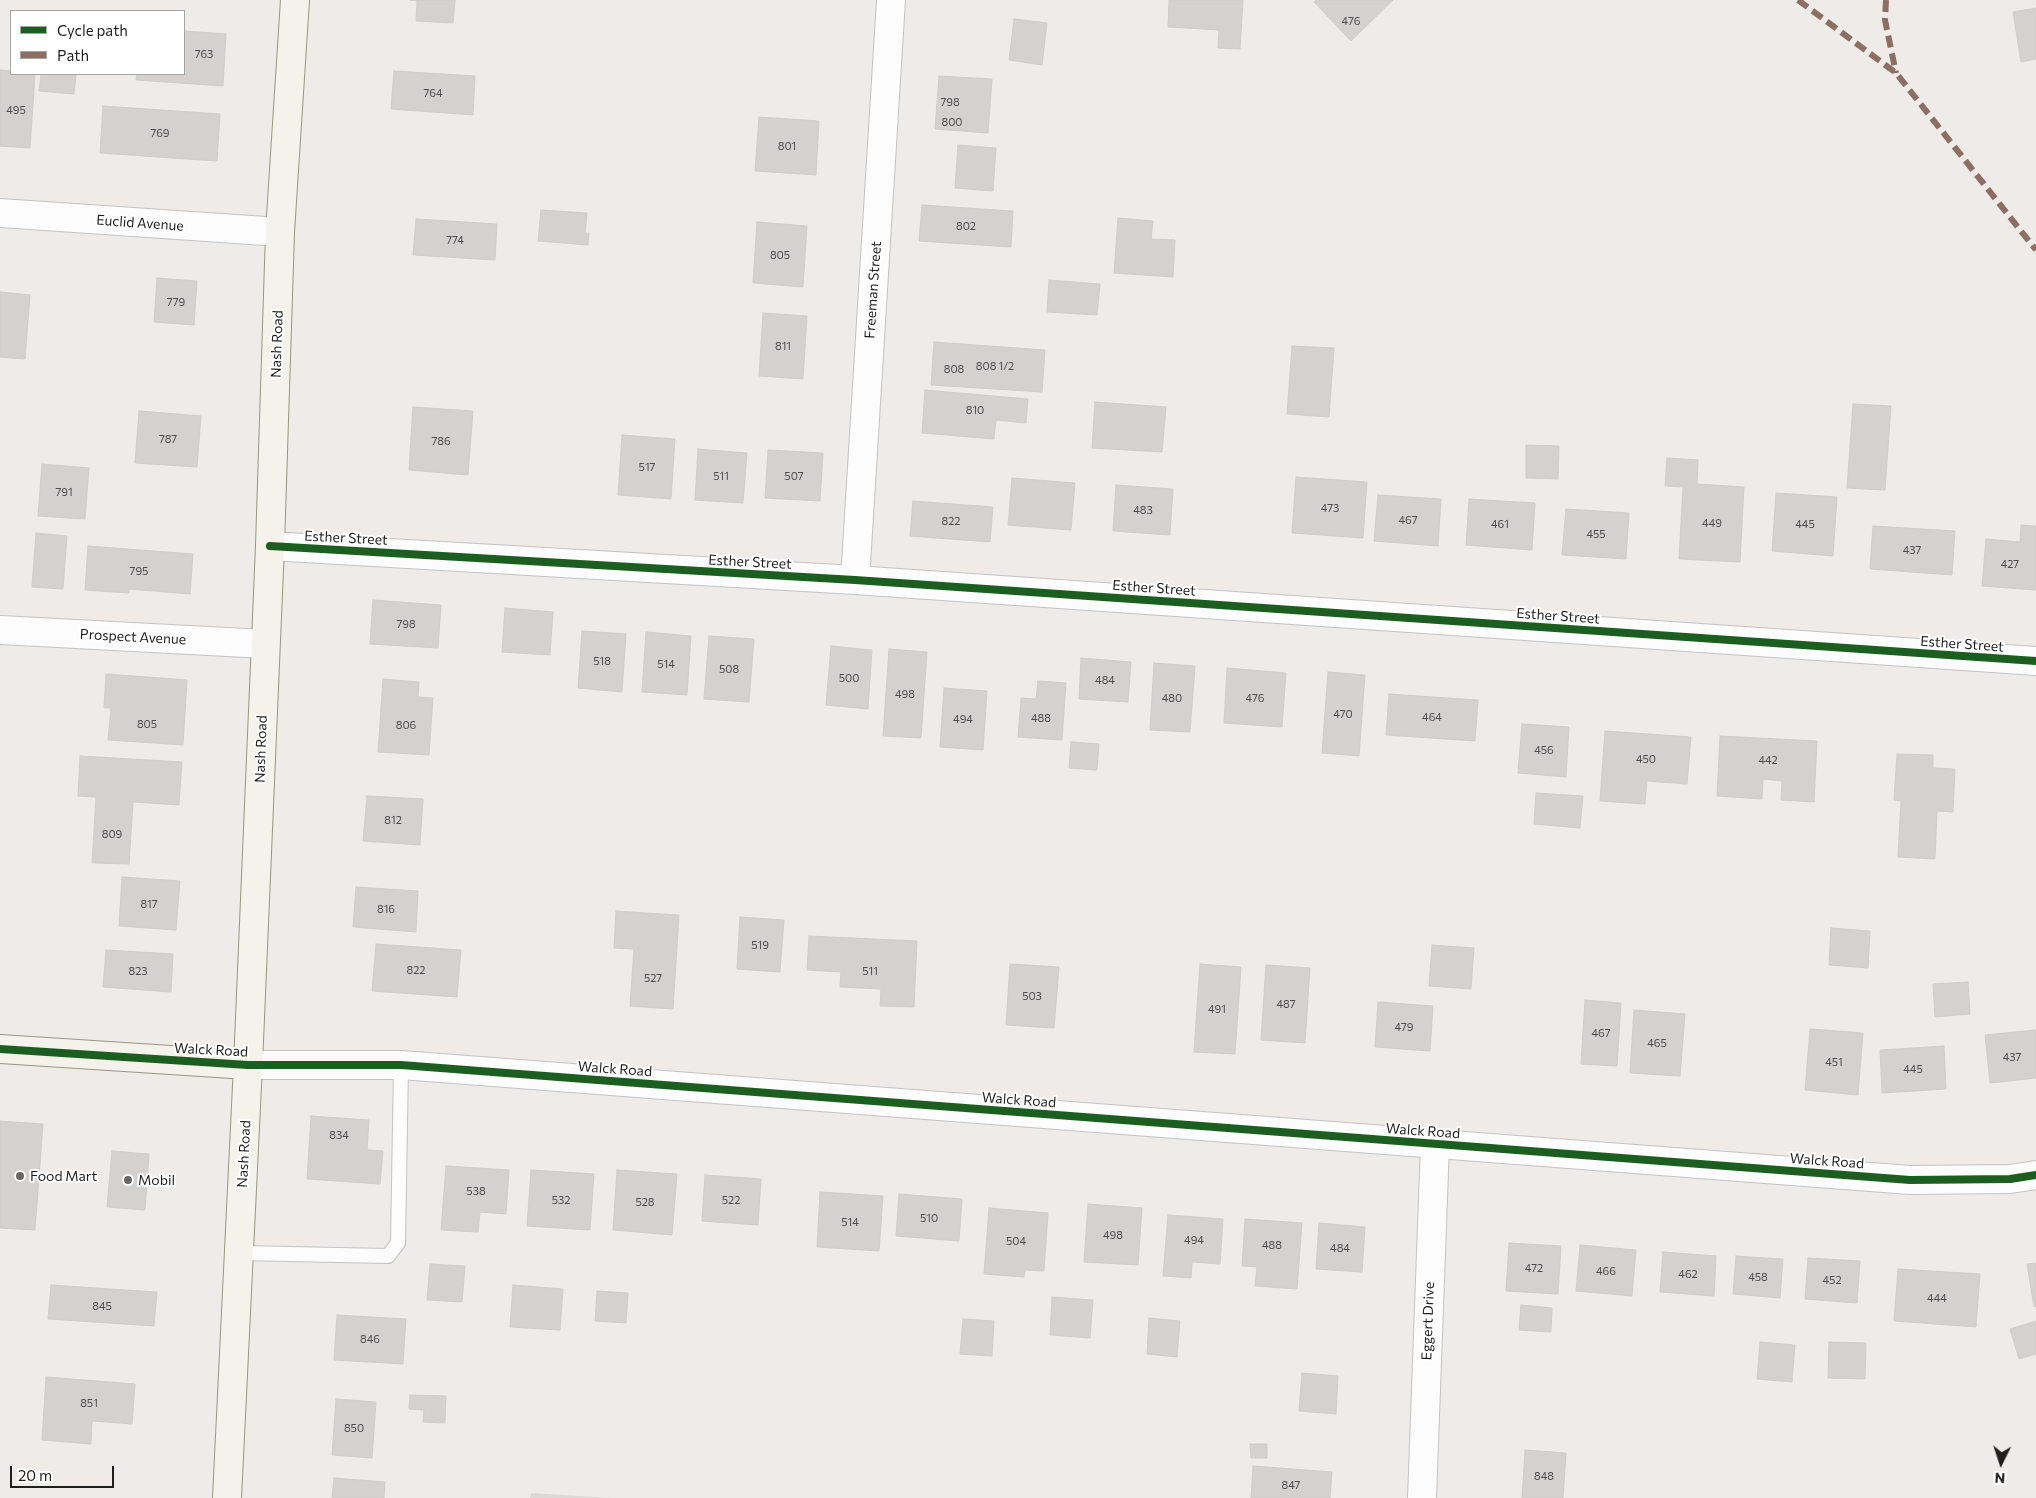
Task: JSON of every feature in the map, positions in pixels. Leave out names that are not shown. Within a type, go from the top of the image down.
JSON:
[{"type":"main road","name":"Nash Road","points":[[226,1498],[248,1065],[270,546],[280,232],[295,0]]},
{"type":"main road","name":"Walck Road","points":[[0,1048],[248,1065]]},
{"type":"street","name":"Freeman Street","points":[[855,580],[890,0]]},
{"type":"street","name":"Euclid Avenue","points":[[0,213],[280,232]]},
{"type":"street","name":"Esther Street","points":[[270,546],[855,580],[2036,662]]},
{"type":"street","name":"Prospect Avenue","points":[[0,630],[265,644]]},
{"type":"street","name":"Walck Road","points":[[248,1065],[401,1065],[1910,1180],[2010,1179],[2036,1175]]},
{"type":"street","name":"Eggert Drive","points":[[1422,1498],[1435,1144]]},
{"type":"lane","points":[[239,1252],[388,1256],[398,1244],[401,1065]]},
{"type":"shaded area","points":[[531,1493],[611,1498],[530,1498]]},
{"type":"building","points":[[410,0],[455,0],[453,23],[416,21],[417,1]]},
{"type":"building","points":[[1169,0],[1243,0],[1240,49],[1218,48],[1219,30],[1168,27]]},
{"type":"building","points":[[1316,0],[1393,0],[1351,41],[1314,2]]},
{"type":"building","points":[[2036,8],[2036,59],[2021,62],[2013,12]]},
{"type":"building","points":[[1014,19],[1047,23],[1042,65],[1009,60]]},
{"type":"building","points":[[185,31],[226,34],[223,86],[136,80],[137,75],[185,75]]},
{"type":"building","points":[[0,70],[10,71],[10,75],[35,75],[30,148],[0,146]]},
{"type":"building","points":[[394,71],[475,76],[473,115],[391,109]]},
{"type":"building","points":[[41,75],[76,75],[74,94],[39,91]]},
{"type":"building","points":[[939,76],[992,79],[988,133],[935,129]]},
{"type":"building","points":[[103,106],[220,114],[217,161],[100,153]]},
{"type":"building","points":[[759,117],[819,121],[816,175],[755,171]]},
{"type":"building","points":[[958,145],[996,148],[993,191],[955,188]]},
{"type":"building","points":[[922,205],[1013,211],[1011,247],[919,241]]},
{"type":"building","points":[[541,210],[587,213],[585,233],[589,233],[588,245],[538,241]]},
{"type":"building","points":[[1118,218],[1153,221],[1151,239],[1175,240],[1173,277],[1114,273]]},
{"type":"building","points":[[416,219],[497,224],[495,260],[413,255]]},
{"type":"building","points":[[757,222],[807,226],[803,287],[753,283]]},
{"type":"building","points":[[157,278],[197,281],[194,325],[154,322]]},
{"type":"building","points":[[1049,280],[1100,284],[1097,315],[1047,312]]},
{"type":"building","points":[[0,292],[30,295],[25,359],[0,357]]},
{"type":"building","points":[[763,313],[807,316],[803,379],[759,376]]},
{"type":"building","points":[[934,342],[1045,350],[1042,392],[931,385]]},
{"type":"building","points":[[1292,346],[1334,348],[1329,417],[1287,414]]},
{"type":"building","points":[[925,390],[1028,399],[1026,423],[996,420],[994,439],[922,433]]},
{"type":"building","points":[[1095,402],[1166,407],[1162,452],[1092,448]]},
{"type":"building","points":[[1853,404],[1891,406],[1885,490],[1847,488]]},
{"type":"building","points":[[413,407],[473,411],[468,475],[409,470]]},
{"type":"building","points":[[139,411],[201,416],[197,467],[135,463]]},
{"type":"building","points":[[622,435],[675,439],[671,499],[618,495]]},
{"type":"building","points":[[1526,445],[1559,446],[1558,479],[1526,478]]},
{"type":"building","points":[[698,449],[747,453],[743,503],[695,500]]},
{"type":"building","points":[[768,450],[823,453],[820,501],[765,498]]},
{"type":"building","points":[[1667,458],[1698,460],[1697,484],[1744,487],[1740,562],[1679,559],[1683,487],[1665,486]]},
{"type":"building","points":[[42,464],[89,468],[85,519],[38,516]]},
{"type":"building","points":[[1296,477],[1367,482],[1363,538],[1292,533]]},
{"type":"building","points":[[1012,478],[1075,483],[1071,530],[1008,525]]},
{"type":"building","points":[[1116,485],[1173,489],[1170,535],[1113,531]]},
{"type":"building","points":[[1776,493],[1837,497],[1833,556],[1772,551]]},
{"type":"building","points":[[1378,495],[1441,499],[1438,546],[1374,541]]},
{"type":"building","points":[[1469,499],[1535,503],[1532,550],[1466,545]]},
{"type":"building","points":[[913,501],[993,507],[990,542],[910,536]]},
{"type":"building","points":[[1566,509],[1629,513],[1626,559],[1562,555]]},
{"type":"building","points":[[2021,525],[2036,526],[2036,590],[1982,586],[1986,539],[2020,542]]},
{"type":"building","points":[[1873,526],[1955,531],[1952,575],[1870,569]]},
{"type":"building","points":[[36,533],[67,536],[63,589],[32,587]]},
{"type":"building","points":[[88,546],[193,554],[190,594],[129,589],[129,593],[85,590]]},
{"type":"building","points":[[373,600],[441,605],[438,648],[370,644]]},
{"type":"building","points":[[505,608],[553,612],[550,655],[502,652]]},
{"type":"building","points":[[582,631],[626,634],[622,692],[578,688]]},
{"type":"building","points":[[646,632],[691,636],[687,695],[642,692]]},
{"type":"building","points":[[709,636],[754,639],[749,702],[704,699]]},
{"type":"building","points":[[831,646],[872,650],[868,709],[826,705]]},
{"type":"building","points":[[889,649],[927,652],[921,738],[883,736]]},
{"type":"building","points":[[1081,658],[1131,662],[1128,702],[1079,699]]},
{"type":"building","points":[[1154,663],[1195,666],[1190,732],[1150,730]]},
{"type":"building","points":[[1227,668],[1286,673],[1282,727],[1224,723]]},
{"type":"building","points":[[1328,672],[1365,675],[1359,756],[1322,753]]},
{"type":"building","points":[[106,674],[187,680],[183,745],[108,740],[111,708],[104,708]]},
{"type":"building","points":[[383,679],[419,682],[418,697],[433,698],[429,755],[378,752]]},
{"type":"building","points":[[1038,681],[1066,683],[1062,740],[1018,737],[1021,698],[1036,699]]},
{"type":"building","points":[[944,688],[987,691],[983,750],[940,747]]},
{"type":"building","points":[[1389,694],[1478,700],[1475,741],[1386,735]]},
{"type":"building","points":[[1522,724],[1569,727],[1566,777],[1518,773]]},
{"type":"building","points":[[1605,731],[1691,737],[1687,784],[1647,781],[1645,804],[1600,801]]},
{"type":"building","points":[[1720,736],[1817,741],[1814,802],[1781,800],[1782,781],[1763,779],[1762,799],[1717,796]]},
{"type":"building","points":[[1071,742],[1099,744],[1097,770],[1069,768]]},
{"type":"building","points":[[1897,754],[1933,755],[1933,768],[1955,769],[1953,812],[1937,811],[1935,859],[1898,857],[1901,801],[1894,800]]},
{"type":"building","points":[[80,756],[182,762],[179,805],[133,802],[129,864],[92,863],[96,797],[78,796]]},
{"type":"building","points":[[1536,793],[1583,796],[1580,828],[1534,824]]},
{"type":"building","points":[[367,796],[423,799],[420,845],[363,841]]},
{"type":"building","points":[[122,877],[180,881],[176,930],[119,926]]},
{"type":"building","points":[[356,887],[418,891],[416,932],[353,927]]},
{"type":"building","points":[[616,911],[679,915],[673,1009],[630,1006],[634,949],[614,948]]},
{"type":"building","points":[[740,917],[784,920],[780,972],[737,969]]},
{"type":"building","points":[[1831,928],[1870,931],[1868,968],[1829,965]]},
{"type":"building","points":[[809,936],[917,941],[914,1007],[880,1006],[881,989],[840,987],[841,972],[807,970]]},
{"type":"building","points":[[376,944],[461,950],[457,997],[372,991]]},
{"type":"building","points":[[1432,945],[1474,948],[1471,989],[1429,986]]},
{"type":"building","points":[[106,950],[173,954],[171,992],[103,987]]},
{"type":"building","points":[[1010,964],[1059,967],[1054,1028],[1006,1025]]},
{"type":"building","points":[[1200,964],[1241,967],[1235,1054],[1194,1052]]},
{"type":"building","points":[[1266,965],[1310,968],[1305,1043],[1261,1040]]},
{"type":"building","points":[[1968,982],[1970,1014],[1935,1017],[1933,984]]},
{"type":"building","points":[[1585,1000],[1621,1003],[1617,1066],[1581,1064]]},
{"type":"building","points":[[1378,1002],[1433,1006],[1430,1051],[1375,1047]]},
{"type":"building","points":[[1634,1010],[1685,1014],[1680,1076],[1630,1073]]},
{"type":"building","points":[[1810,1029],[1863,1033],[1858,1095],[1805,1090]]},
{"type":"building","points":[[2036,1030],[2036,1078],[1990,1083],[1985,1035]]},
{"type":"building","points":[[1944,1046],[1946,1089],[1882,1093],[1880,1050]]},
{"type":"building","points":[[311,1116],[369,1120],[367,1150],[383,1151],[380,1184],[307,1179]]},
{"type":"building","name":"Food Mart","points":[[0,1121],[43,1124],[35,1230],[0,1228]]},
{"type":"building","name":"Mobil","points":[[112,1151],[149,1154],[145,1210],[107,1207]]},
{"type":"building","points":[[446,1166],[509,1170],[506,1214],[480,1212],[478,1232],[441,1230]]},
{"type":"building","points":[[531,1170],[594,1174],[590,1230],[527,1226]]},
{"type":"building","points":[[617,1170],[677,1174],[672,1235],[613,1230]]},
{"type":"building","points":[[705,1175],[761,1179],[758,1225],[702,1221]]},
{"type":"building","points":[[820,1192],[883,1196],[879,1251],[817,1247]]},
{"type":"building","points":[[899,1194],[962,1199],[959,1241],[896,1236]]},
{"type":"building","points":[[1088,1204],[1142,1208],[1138,1265],[1084,1262]]},
{"type":"building","points":[[989,1208],[1048,1213],[1044,1271],[1025,1270],[1024,1277],[984,1274]]},
{"type":"building","points":[[1168,1215],[1223,1219],[1220,1264],[1192,1262],[1191,1278],[1163,1276]]},
{"type":"building","points":[[1245,1219],[1302,1223],[1297,1289],[1255,1286],[1257,1267],[1242,1266]]},
{"type":"building","points":[[1319,1223],[1365,1227],[1362,1272],[1316,1269]]},
{"type":"building","points":[[1509,1243],[1561,1246],[1558,1294],[1506,1291]]},
{"type":"building","points":[[1580,1245],[1636,1250],[1632,1296],[1576,1291]]},
{"type":"building","points":[[1663,1252],[1716,1256],[1714,1296],[1660,1292]]},
{"type":"building","points":[[1736,1256],[1783,1259],[1780,1298],[1733,1294]]},
{"type":"building","points":[[1808,1258],[1860,1261],[1857,1303],[1805,1299]]},
{"type":"building","points":[[2036,1263],[2036,1306],[2034,1307],[2027,1264]]},
{"type":"building","points":[[430,1264],[465,1266],[462,1302],[427,1300]]},
{"type":"building","points":[[1898,1269],[1980,1274],[1976,1327],[1894,1321]]},
{"type":"building","points":[[51,1285],[157,1292],[154,1326],[48,1319]]},
{"type":"building","points":[[513,1285],[563,1289],[560,1330],[510,1327]]},
{"type":"building","points":[[597,1291],[628,1293],[626,1323],[595,1321]]},
{"type":"building","points":[[1052,1297],[1093,1300],[1090,1338],[1050,1335]]},
{"type":"building","points":[[1521,1305],[1552,1308],[1551,1332],[1519,1330]]},
{"type":"building","points":[[337,1315],[406,1319],[403,1364],[334,1360]]},
{"type":"building","points":[[1149,1318],[1180,1321],[1177,1357],[1147,1354]]},
{"type":"building","points":[[963,1319],[994,1321],[992,1356],[960,1354]]},
{"type":"building","points":[[2036,1321],[2036,1354],[2019,1359],[2010,1329]]},
{"type":"building","points":[[1760,1342],[1795,1345],[1792,1382],[1757,1379]]},
{"type":"building","points":[[1829,1342],[1866,1343],[1865,1379],[1828,1378]]},
{"type":"building","points":[[1302,1373],[1338,1376],[1336,1414],[1299,1411]]},
{"type":"building","points":[[46,1377],[135,1384],[132,1424],[92,1421],[91,1444],[42,1440]]},
{"type":"building","points":[[410,1395],[446,1396],[445,1423],[423,1422],[424,1410],[409,1409]]},
{"type":"building","points":[[336,1399],[376,1402],[372,1458],[332,1455]]},
{"type":"building","points":[[1250,1444],[1267,1444],[1267,1458],[1251,1458]]},
{"type":"building","points":[[1525,1450],[1566,1453],[1563,1498],[1522,1498]]},
{"type":"building","points":[[1253,1466],[1332,1472],[1330,1498],[1251,1498]]},
{"type":"building","points":[[334,1478],[385,1482],[384,1498],[332,1498]]},
{"type":"marked path","points":[[1798,0],[1896,73],[2036,250]]},
{"type":"marked path","points":[[1886,0],[1885,20],[1896,73]]},
{"type":"cycle path","points":[[270,546],[855,580],[2036,661]]},
{"type":"cycle path","points":[[0,1049],[248,1065],[401,1065],[1910,1180],[2010,1179],[2036,1175]]},
{"type":"place","name":"Food Mart","points":[[20,1176]]},
{"type":"place","name":"Mobil","points":[[128,1180]]}]
